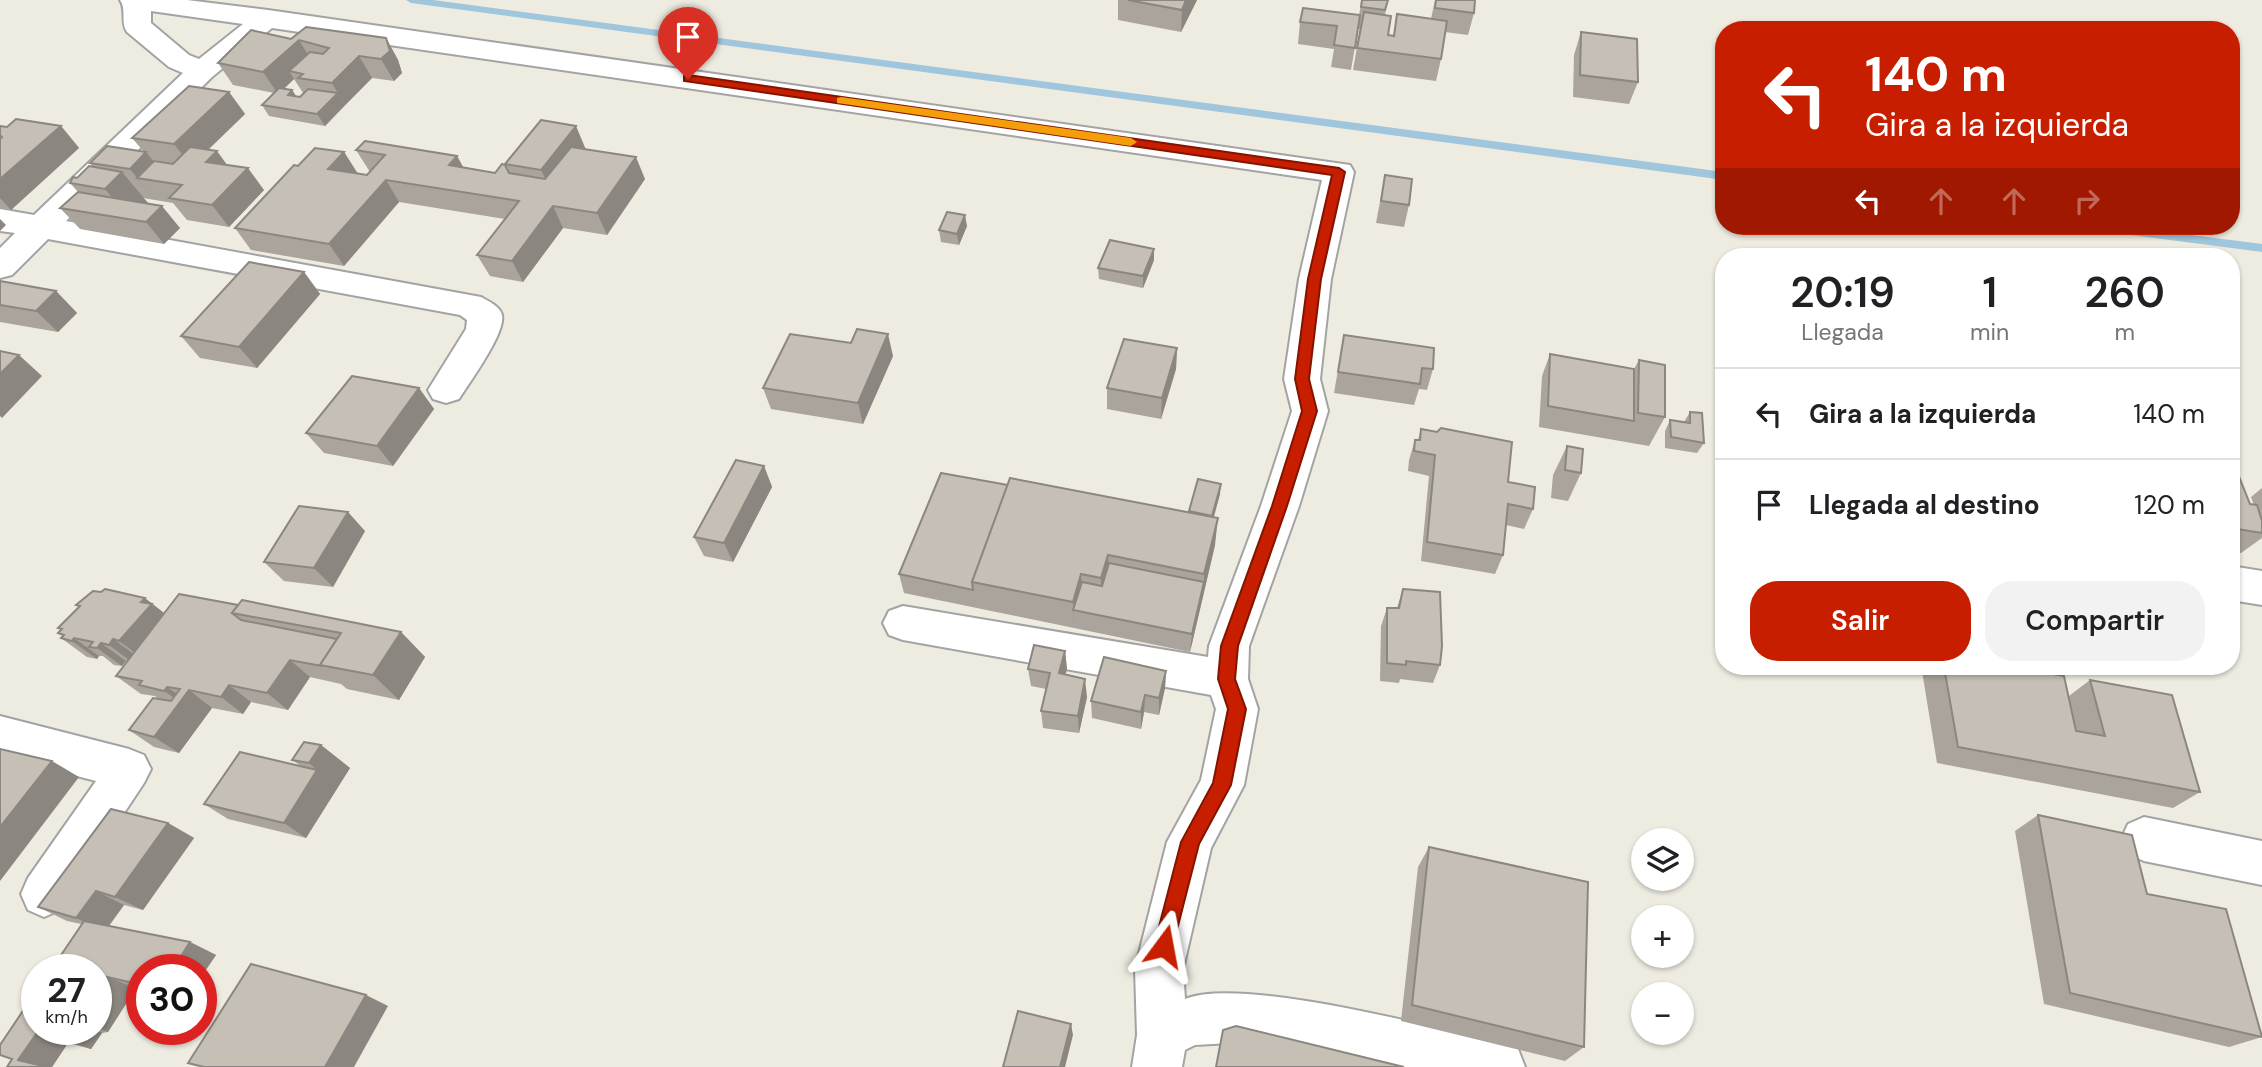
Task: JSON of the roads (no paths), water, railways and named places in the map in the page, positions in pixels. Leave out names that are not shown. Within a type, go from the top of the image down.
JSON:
[{"type":"street","points":[[202,71],[180,61],[137,26],[135,0],[1339,172],[1315,279],[1302,379],[1310,411],[1280,506],[1229,646],[1227,679],[1237,709],[1222,785],[1190,842],[1159,968],[1160,1051]]},
{"type":"street","points":[[0,267],[202,71],[268,18]]},
{"type":"street","points":[[0,220],[469,305],[485,314],[484,330],[446,390]]},
{"type":"street","points":[[2240,584],[2262,588]]},
{"type":"street","points":[[903,622],[1227,679]]},
{"type":"street","points":[[0,736],[128,768],[44,894]]},
{"type":"street","points":[[2144,839],[2262,863]]},
{"type":"street","points":[[1160,1051],[1192,1021],[1231,1018],[1294,1024],[1500,1067]]},
{"type":"waterway","points":[[411,0],[1715,175]]},
{"type":"waterway","points":[[2162,235],[2262,248]]}]
